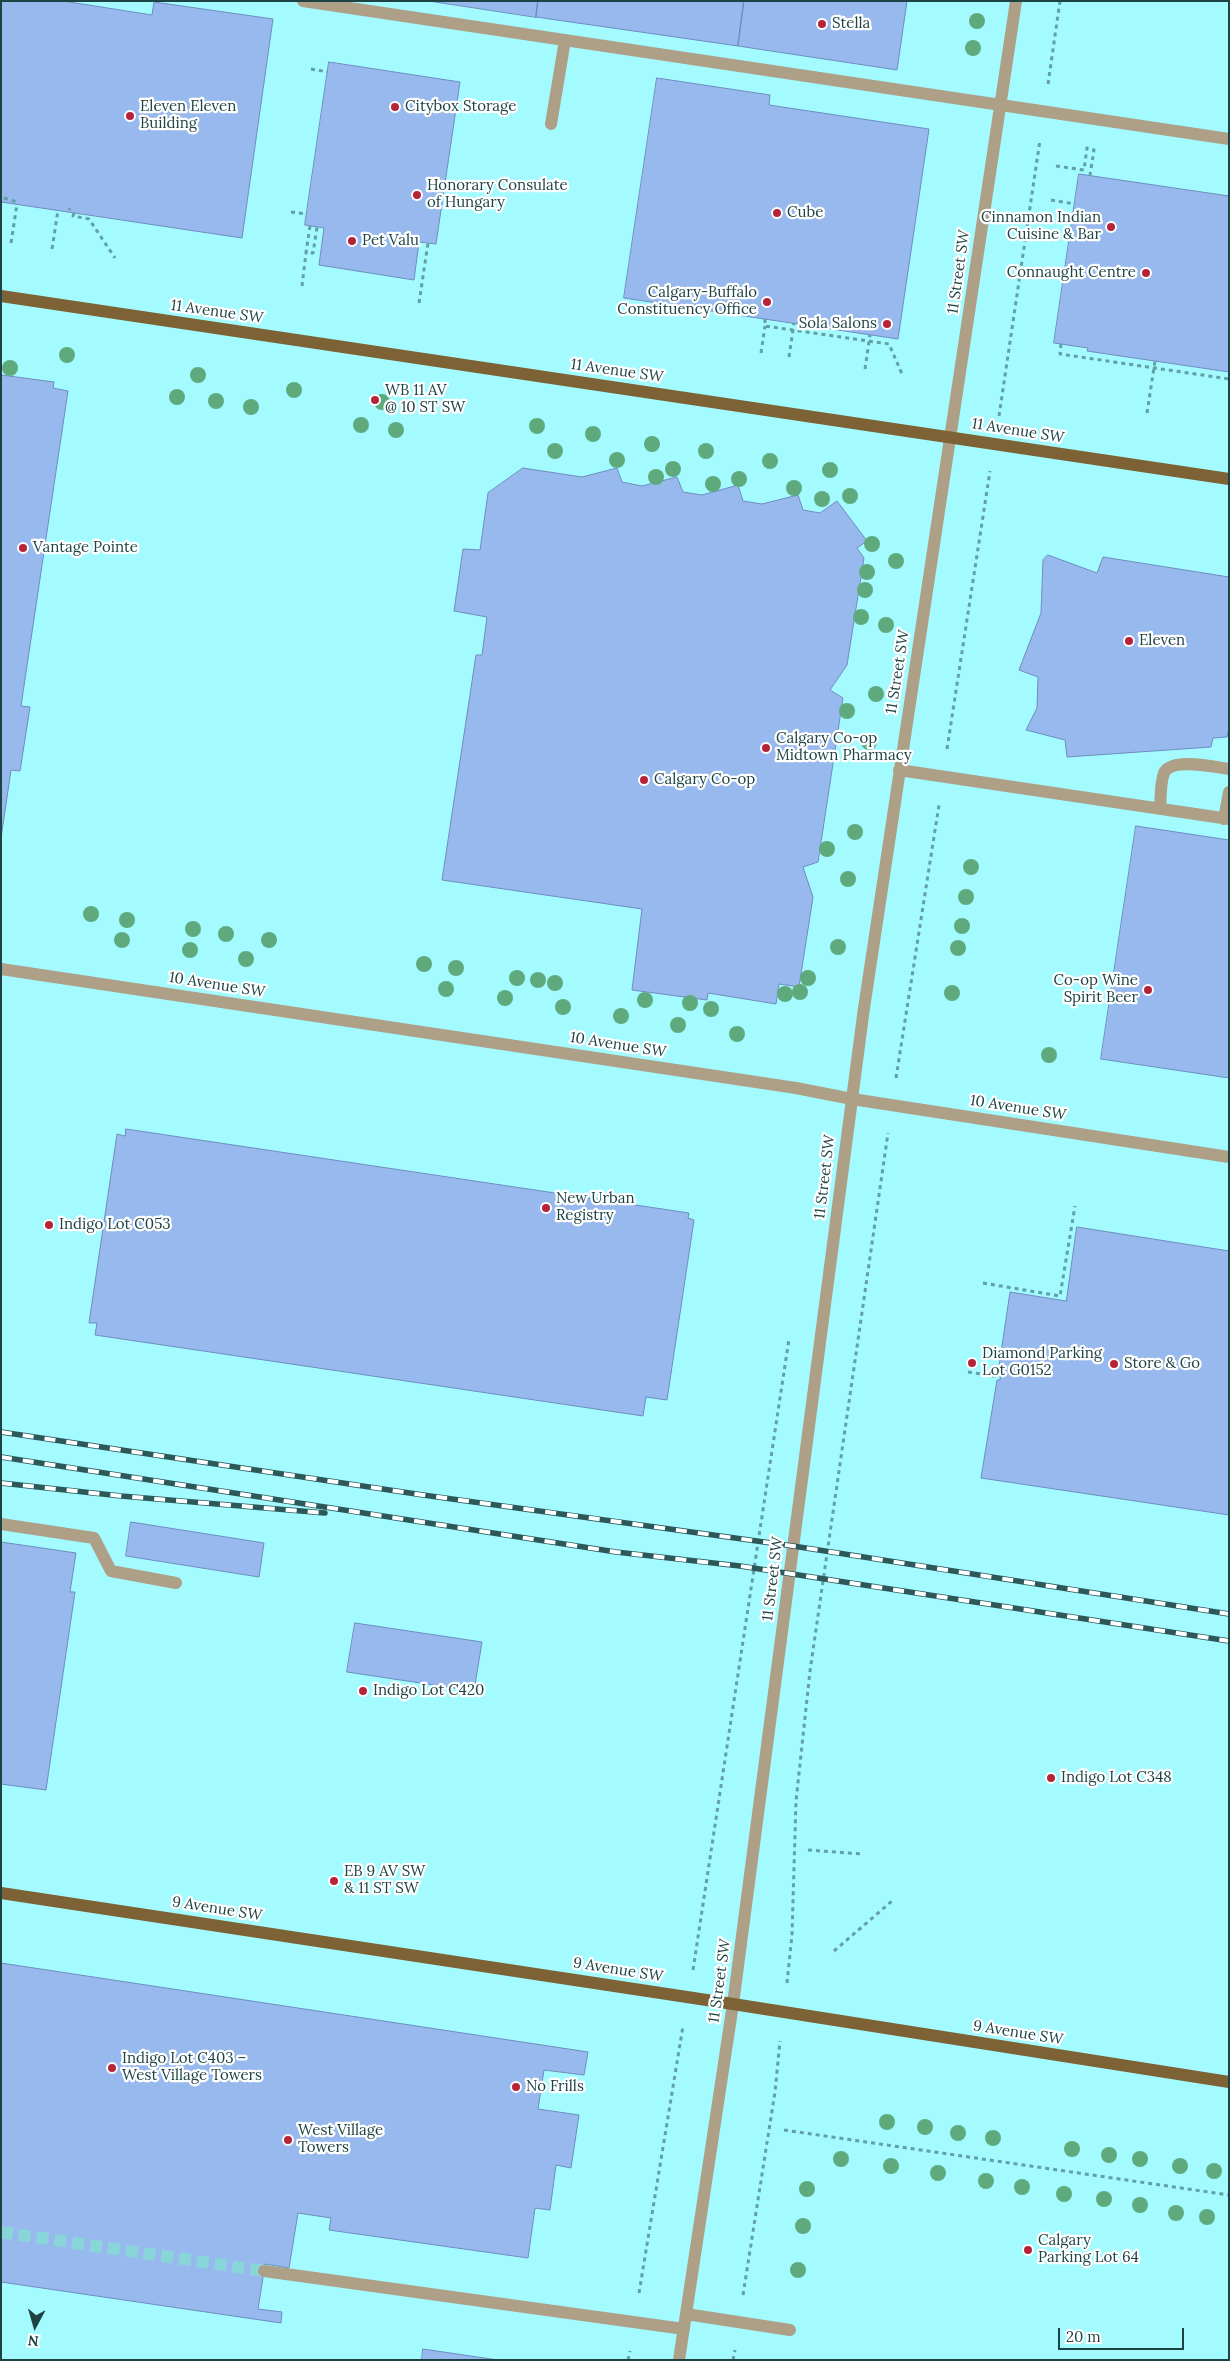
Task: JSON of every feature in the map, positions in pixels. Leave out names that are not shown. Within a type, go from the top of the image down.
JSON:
[{"type":"main road","name":"11 Avenue SW","points":[[1,296],[1229,479]]},
{"type":"main road","name":"9 Avenue SW","points":[[1,1893],[734,2004],[1229,2082]]},
{"type":"street","points":[[303,1],[1229,139]]},
{"type":"street","name":"11 Street SW","points":[[679,2360],[734,2004],[852,1099],[899,770],[1016,1]]},
{"type":"street","points":[[551,124],[565,40]]},
{"type":"street","points":[[1160,809],[1164,772],[1170,767],[1191,763],[1229,769]]},
{"type":"street","points":[[899,770],[1226,819],[1229,792]]},
{"type":"street","name":"10 Avenue SW","points":[[1,969],[796,1088],[852,1099],[1229,1158]]},
{"type":"street","points":[[1,1524],[94,1538],[111,1571],[176,1583]]},
{"type":"street","points":[[264,2271],[684,2329]]},
{"type":"street","points":[[686,2314],[790,2330]]},
{"type":"path","points":[[1003,391],[1060,1]]},
{"type":"path","points":[[311,69],[328,72]]},
{"type":"path","points":[[1056,166],[1084,170],[1087,148],[1094,150],[1090,175]]},
{"type":"path","points":[[4,198],[17,203],[11,243]]},
{"type":"path","points":[[1051,200],[1075,204]]},
{"type":"path","points":[[52,249],[58,210]]},
{"type":"path","points":[[291,212],[307,214]]},
{"type":"path","points":[[74,213],[73,216],[89,219],[115,258]]},
{"type":"path","points":[[1081,214],[1088,215]]},
{"type":"path","points":[[302,286],[310,226]]},
{"type":"path","points":[[306,253],[313,253],[317,227]]},
{"type":"path","points":[[419,303],[428,243]]},
{"type":"path","points":[[761,353],[765,319]]},
{"type":"path","points":[[788,357],[794,323]]},
{"type":"path","points":[[765,326],[889,344],[902,374]]},
{"type":"path","points":[[865,369],[870,335]]},
{"type":"path","points":[[1061,344],[1060,354],[1229,379]]},
{"type":"path","points":[[1148,413],[1155,361]]},
{"type":"path","points":[[1191,373],[1192,367]]},
{"type":"path","points":[[792,1936],[796,1801],[810,1672],[883,1167]]},
{"type":"path","points":[[983,1283],[1060,1296],[1075,1206]]},
{"type":"path","points":[[1022,1294],[1023,1290]]},
{"type":"path","points":[[700,1927],[789,1334]]},
{"type":"path","points":[[968,1372],[1000,1376]]},
{"type":"path","points":[[808,1850],[862,1854]]},
{"type":"path","points":[[834,1951],[892,1901]]},
{"type":"path","points":[[628,2360],[674,2076]]},
{"type":"path","points":[[734,2360],[775,2092]]},
{"type":"path","points":[[784,2130],[1229,2195]]},
{"type":"building","name":"Eleven Eleven Building","points":[[1,1],[63,1],[152,15],[154,2],[273,19],[242,238],[1,202]]},
{"type":"building","points":[[429,1],[538,1],[536,17]]},
{"type":"building","points":[[538,1],[744,1],[738,46],[536,17]]},
{"type":"building","name":"Stella","points":[[744,1],[907,1],[897,70],[738,46]]},
{"type":"building","points":[[329,62],[460,82],[436,244],[419,242],[414,280],[319,265],[324,228],[305,225]]},
{"type":"building","name":"Cube","points":[[657,78],[770,95],[769,105],[929,129],[898,339],[624,298]]},
{"type":"building","name":"Connaught Centre","points":[[1079,174],[1229,196],[1229,372],[1087,351],[1088,348],[1054,343]]},
{"type":"building","name":"Vantage Pointe","points":[[1,375],[54,382],[53,388],[68,391],[21,706],[30,707],[20,771],[11,770],[1,838]]},
{"type":"building","name":"Calgary Co-op","points":[[523,468],[582,477],[617,468],[622,482],[642,486],[677,477],[683,492],[702,495],[738,485],[743,501],[762,504],[798,495],[803,510],[820,513],[837,501],[867,541],[857,548],[864,558],[847,665],[830,690],[843,698],[818,862],[803,867],[813,897],[799,987],[779,984],[776,1004],[708,993],[707,1000],[632,990],[642,909],[442,880],[476,655],[482,655],[487,617],[454,611],[463,549],[480,550],[488,493]]},
{"type":"building","name":"Eleven","points":[[1048,555],[1097,573],[1103,557],[1229,577],[1229,727],[1227,737],[1213,738],[1211,747],[1067,757],[1065,740],[1026,730],[1037,708],[1038,677],[1019,670],[1041,613],[1043,560]]},
{"type":"building","points":[[1136,826],[1229,840],[1229,1078],[1101,1059]]},
{"type":"building","points":[[126,1129],[689,1213],[688,1218],[694,1220],[667,1400],[646,1397],[643,1416],[95,1335],[97,1323],[89,1323],[117,1134],[125,1136]]},
{"type":"building","name":"Store & Go","points":[[1077,1227],[1229,1251],[1229,1515],[981,1478],[997,1380],[1000,1380],[1001,1374],[998,1373],[1010,1292],[1066,1301]]},
{"type":"building","points":[[131,1522],[264,1543],[259,1577],[126,1556]]},
{"type":"building","points":[[1,1542],[76,1553],[70,1592],[75,1592],[46,1790],[1,1784]]},
{"type":"building","points":[[355,1623],[482,1642],[474,1691],[347,1672]]},
{"type":"building","name":"West Village Towers","points":[[1,1963],[588,2052],[584,2075],[544,2070],[538,2109],[579,2115],[571,2168],[556,2165],[550,2210],[535,2208],[528,2258],[329,2230],[331,2218],[298,2213],[289,2268],[265,2264],[258,2309],[282,2312],[281,2323],[1,2282]]},
{"type":"building","points":[[423,2349],[498,2360],[422,2360]]},
{"type":"tunnel","points":[[1,2232],[264,2271]]},
{"type":"railway","points":[[1,1432],[423,1495],[793,1546],[1229,1614]]},
{"type":"railway","points":[[1,1457],[616,1552],[740,1566],[1229,1641]]},
{"type":"railway","points":[[1,1483],[121,1496],[325,1513]]},
{"type":"place","name":"Stella","points":[[822,24]]},
{"type":"place","name":"Citybox Storage","points":[[395,107]]},
{"type":"place","name":"Eleven Eleven Building","points":[[130,116]]},
{"type":"place","name":"Honorary Consulate of Hungary","points":[[417,195]]},
{"type":"place","name":"Cube","points":[[777,213]]},
{"type":"place","name":"Cinnamon Indian Cuisine & Bar","points":[[1111,227]]},
{"type":"place","name":"Pet Valu","points":[[352,241]]},
{"type":"place","name":"Connaught Centre","points":[[1146,273]]},
{"type":"place","name":"Calgary-Buffalo Constituency Office","points":[[767,302]]},
{"type":"place","name":"Sola Salons","points":[[887,324]]},
{"type":"place","name":"WB 11 AV @ 10 ST SW","points":[[375,400]]},
{"type":"place","name":"Vantage Pointe","points":[[23,548]]},
{"type":"place","name":"Eleven","points":[[1129,641]]},
{"type":"place","name":"Calgary Co-op Midtown Pharmacy","points":[[766,748]]},
{"type":"place","name":"Calgary Co-op","points":[[644,780]]},
{"type":"place","name":"Co-op Wine Spirit Beer","points":[[1148,990]]},
{"type":"place","name":"New Urban Registry","points":[[546,1208]]},
{"type":"place","name":"Indigo Lot C053","points":[[49,1225]]},
{"type":"place","name":"Diamond Parking Lot G0152","points":[[972,1363]]},
{"type":"place","name":"Store & Go","points":[[1114,1364]]},
{"type":"place","name":"Indigo Lot C420","points":[[363,1691]]},
{"type":"place","name":"Indigo Lot C348","points":[[1051,1778]]},
{"type":"place","name":"EB 9 AV SW & 11 ST SW","points":[[334,1881]]},
{"type":"place","name":"Indigo Lot C403 – West Village Towers","points":[[112,2068]]},
{"type":"place","name":"No Frills","points":[[516,2087]]},
{"type":"place","name":"West Village Towers","points":[[288,2140]]},
{"type":"place","name":"Calgary Parking Lot 64","points":[[1028,2250]]}]
